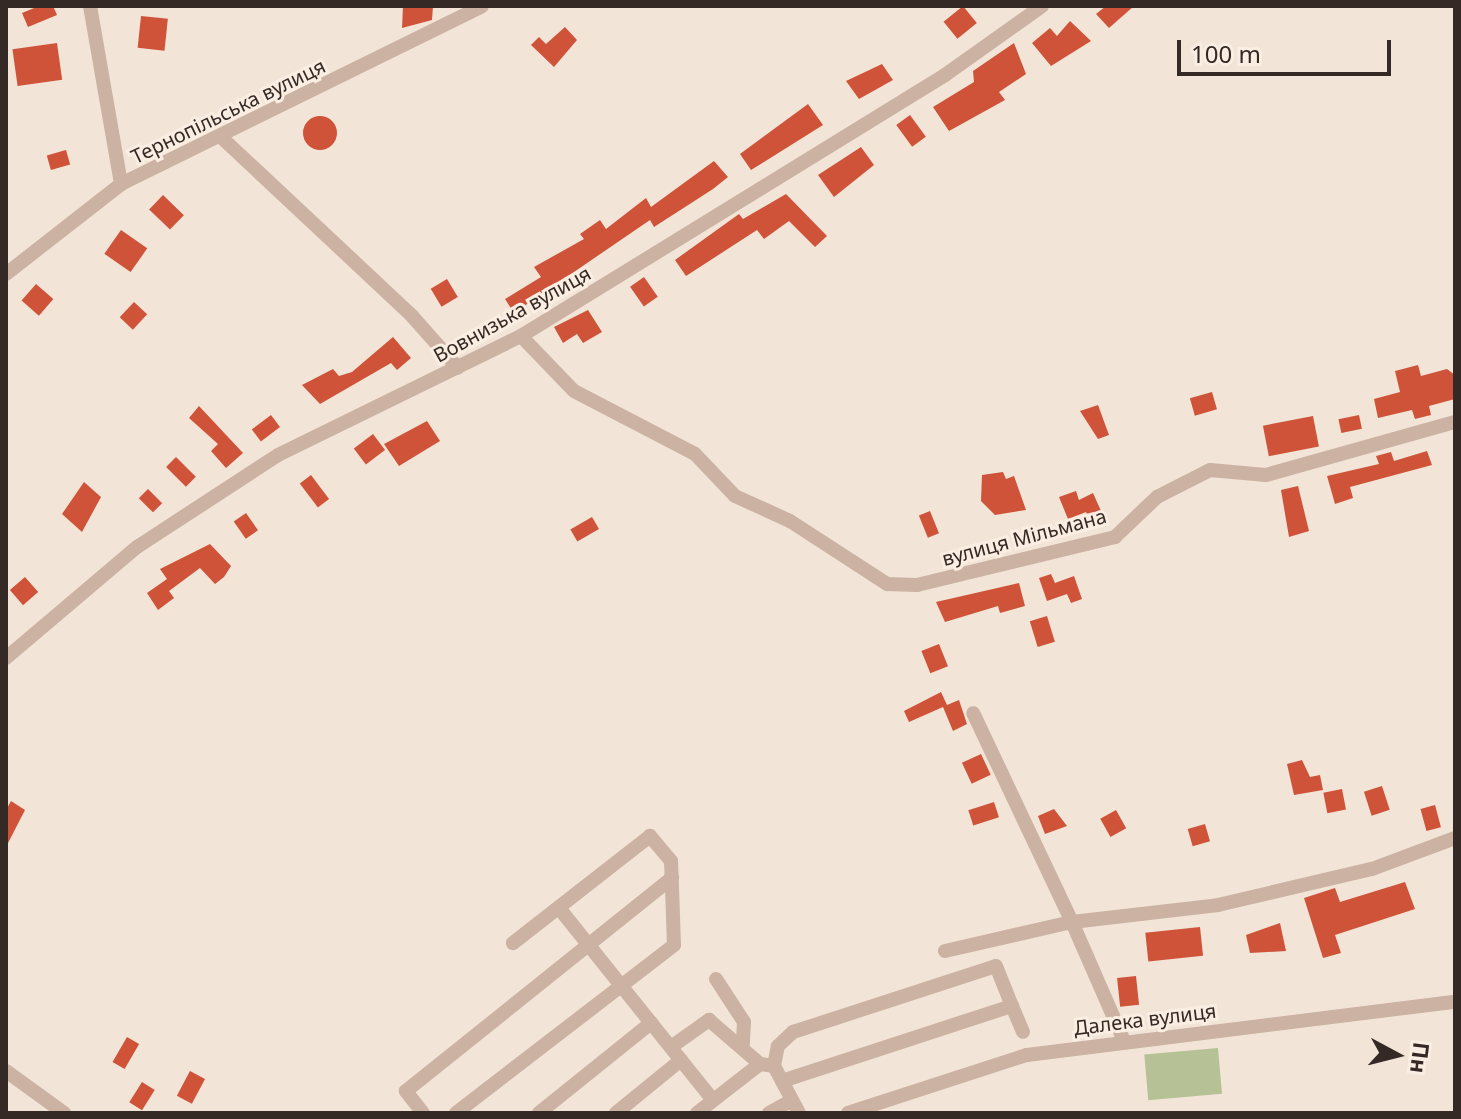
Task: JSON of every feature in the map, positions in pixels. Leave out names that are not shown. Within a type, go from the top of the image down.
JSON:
[{"type":"street","points":[[90,6],[121,184]]},
{"type":"street","name":"Тернопільська вулиця","points":[[6,274],[121,184],[482,6]]},
{"type":"street","name":"Вовнизька вулиця","points":[[6,658],[137,547],[278,455],[521,336],[945,75],[1042,6]]},
{"type":"street","points":[[221,137],[458,368]]},
{"type":"street","name":"вулиця Мільмана","points":[[521,336],[574,391],[695,454],[735,496],[800,526],[866,573],[887,584],[917,585],[1115,537],[1157,497],[1198,474],[1266,475],[1455,422]]},
{"type":"street","points":[[973,713],[1072,922],[1124,1041]]},
{"type":"street","points":[[456,1113],[674,945],[671,861],[650,836],[513,943]]},
{"type":"street","points":[[945,951],[1072,922],[1218,905],[1372,869],[1455,838]]},
{"type":"street","points":[[423,1113],[406,1091],[672,878]]},
{"type":"street","points":[[559,908],[713,1100]]},
{"type":"street","points":[[697,1113],[767,1065],[778,1046],[793,1032],[996,966],[1023,1032]]},
{"type":"street","points":[[716,979],[744,1022],[743,1044]]},
{"type":"street","name":"Далека вулиця","points":[[848,1113],[882,1107],[1000,1061],[1124,1041],[1455,1002]]},
{"type":"street","points":[[782,1081],[1012,1006]]},
{"type":"street","points":[[671,1047],[709,1020],[743,1044],[782,1081],[796,1106],[769,1113]]},
{"type":"street","points":[[539,1113],[651,1023]]},
{"type":"street","points":[[616,1113],[681,1060]]},
{"type":"street","points":[[6,1071],[64,1113]]},
{"type":"green space","points":[[1218,1048],[1222,1094],[1148,1100],[1144,1054]]},
{"type":"building","points":[[39,6],[53,6],[57,15],[28,27],[22,13]]},
{"type":"building","points":[[403,6],[433,6],[432,20],[402,28]]},
{"type":"building","points":[[963,6],[977,23],[957,39],[944,22]]},
{"type":"building","points":[[1106,6],[1134,6],[1109,28],[1096,14]]},
{"type":"building","points":[[141,16],[168,19],[165,51],[138,48]]},
{"type":"building","points":[[1070,21],[1091,41],[1051,66],[1032,43],[1050,28],[1057,36]]},
{"type":"building","points":[[565,27],[577,40],[554,67],[531,45],[539,37],[546,44]]},
{"type":"building","points":[[57,43],[62,80],[18,86],[12,49]]},
{"type":"building","points":[[1014,43],[1026,74],[999,92],[1005,100],[949,131],[933,107],[974,82],[973,71]]},
{"type":"building","points":[[882,64],[893,80],[859,99],[846,81]]},
{"type":"building","points":[[808,104],[823,125],[751,170],[740,154]]},
{"type":"building","points":[[910,115],[926,137],[912,147],[896,125]]},
{"type":"building","points":[[320,116],[332,121],[337,133],[332,145],[320,150],[308,145],[303,133],[308,121]]},
{"type":"building","points":[[861,147],[874,165],[834,197],[818,175]]},
{"type":"building","points":[[66,150],[70,164],[51,170],[47,156]]},
{"type":"building","points":[[714,161],[728,177],[713,189],[654,227],[650,220],[514,313],[505,299],[541,277],[534,267],[584,239],[580,234],[600,220],[606,229],[646,198],[651,207]]},
{"type":"building","points":[[786,194],[827,236],[815,247],[789,221],[764,239],[757,230],[686,276],[675,260],[739,214],[743,219]]},
{"type":"building","points":[[163,195],[184,215],[170,230],[149,209]]},
{"type":"building","points":[[121,230],[147,248],[131,272],[104,254]]},
{"type":"building","points":[[644,277],[658,297],[644,306],[630,287]]},
{"type":"building","points":[[447,279],[458,297],[442,307],[431,289]]},
{"type":"building","points":[[36,284],[53,299],[39,316],[22,301]]},
{"type":"building","points":[[134,302],[147,314],[133,330],[120,317]]},
{"type":"building","points":[[588,310],[602,332],[583,343],[577,334],[563,343],[554,327]]},
{"type":"building","points":[[393,337],[411,358],[397,370],[391,363],[320,404],[302,385],[333,369],[339,376],[352,372]]},
{"type":"building","points":[[1418,365],[1421,376],[1447,369],[1455,375],[1455,399],[1429,406],[1431,415],[1415,419],[1412,410],[1378,418],[1374,399],[1400,392],[1395,371]]},
{"type":"building","points":[[1212,392],[1217,409],[1195,416],[1190,398]]},
{"type":"building","points":[[1098,405],[1109,435],[1098,439],[1080,411]]},
{"type":"building","points":[[199,406],[243,453],[226,468],[211,451],[218,444],[189,418]]},
{"type":"building","points":[[271,415],[280,427],[261,441],[252,429]]},
{"type":"building","points":[[1359,415],[1362,429],[1341,433],[1338,419]]},
{"type":"building","points":[[1313,416],[1319,446],[1269,456],[1263,426]]},
{"type":"building","points":[[427,421],[440,441],[399,466],[384,444]]},
{"type":"building","points":[[373,434],[385,450],[366,464],[354,448]]},
{"type":"building","points":[[1427,451],[1432,465],[1350,487],[1353,498],[1335,504],[1327,476],[1379,464],[1376,456],[1391,452],[1394,461]]},
{"type":"building","points":[[176,457],[196,477],[186,487],[166,467]]},
{"type":"building","points":[[1003,472],[1006,479],[1014,476],[1026,510],[995,515],[981,501],[982,475]]},
{"type":"building","points":[[311,475],[329,499],[318,507],[300,483]]},
{"type":"building","points":[[84,482],[101,497],[82,532],[62,514]]},
{"type":"building","points":[[1298,486],[1309,531],[1289,537],[1281,490]]},
{"type":"building","points":[[148,489],[162,503],[153,512],[139,498]]},
{"type":"building","points":[[1076,491],[1079,500],[1093,493],[1105,520],[1092,526],[1086,512],[1068,519],[1059,497]]},
{"type":"building","points":[[930,511],[939,533],[928,538],[919,515]]},
{"type":"building","points":[[246,513],[258,530],[246,539],[234,522]]},
{"type":"building","points":[[592,517],[599,529],[577,542],[570,530]]},
{"type":"building","points":[[210,544],[231,566],[224,577],[215,584],[200,568],[169,591],[174,598],[158,610],[147,593],[167,579],[160,569]]},
{"type":"building","points":[[1051,574],[1055,583],[1074,576],[1082,599],[1071,603],[1067,594],[1047,601],[1039,578]]},
{"type":"building","points":[[25,577],[38,592],[23,605],[10,590]]},
{"type":"building","points":[[1019,583],[1025,606],[1000,613],[998,606],[945,622],[936,602]]},
{"type":"building","points":[[1047,616],[1055,642],[1038,647],[1030,621]]},
{"type":"building","points":[[939,644],[948,666],[930,673],[921,651]]},
{"type":"building","points":[[941,692],[947,705],[959,700],[967,724],[953,731],[943,707],[909,722],[904,711]]},
{"type":"building","points":[[981,754],[991,775],[972,784],[962,763]]},
{"type":"building","points":[[1302,760],[1310,777],[1320,775],[1323,790],[1294,795],[1287,764]]},
{"type":"building","points":[[1382,786],[1390,810],[1372,816],[1364,792]]},
{"type":"building","points":[[1342,789],[1346,810],[1327,813],[1323,793]]},
{"type":"building","points":[[11,801],[25,810],[6,847],[6,810]]},
{"type":"building","points":[[994,802],[999,817],[973,826],[968,810]]},
{"type":"building","points":[[1435,805],[1441,827],[1426,831],[1421,809]]},
{"type":"building","points":[[1054,809],[1067,826],[1045,834],[1038,816]]},
{"type":"building","points":[[1116,810],[1126,828],[1110,837],[1100,819]]},
{"type":"building","points":[[1205,824],[1210,841],[1193,846],[1188,829]]},
{"type":"building","points":[[1405,882],[1415,909],[1335,935],[1341,953],[1323,958],[1304,898],[1335,888],[1340,902]]},
{"type":"building","points":[[1280,923],[1286,951],[1250,953],[1246,935]]},
{"type":"building","points":[[1200,927],[1203,956],[1148,962],[1145,933]]},
{"type":"building","points":[[1136,976],[1139,1005],[1120,1007],[1117,978]]},
{"type":"building","points":[[127,1037],[139,1044],[125,1069],[112,1062]]},
{"type":"building","points":[[190,1071],[205,1079],[192,1104],[177,1096]]},
{"type":"building","points":[[142,1082],[155,1090],[142,1110],[129,1102]]}]
